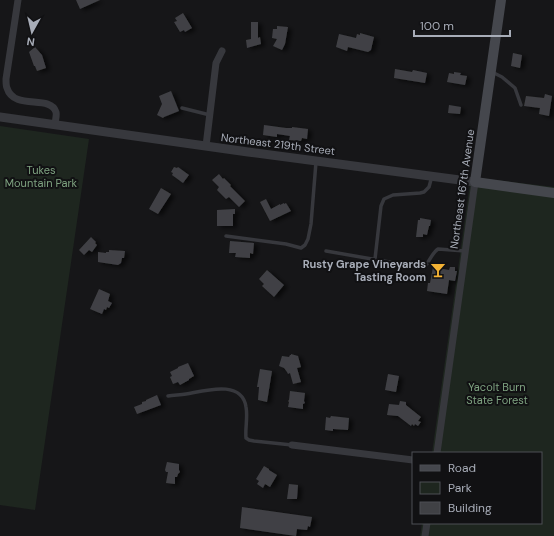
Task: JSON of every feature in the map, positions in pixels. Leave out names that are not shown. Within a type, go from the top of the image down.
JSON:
[{"type":"main road","name":"Northeast 167th Avenue","points":[[475,182],[501,0]]},
{"type":"main road","name":"Northeast 219th Street","points":[[475,182],[554,193]]},
{"type":"street","points":[[18,0],[6,79],[7,88],[11,95],[17,99],[47,104],[53,108],[56,114],[55,125]]},
{"type":"street","points":[[206,146],[216,63],[222,51]]},
{"type":"street","name":"Northeast 219th Street","points":[[0,117],[475,182]]},
{"type":"street","name":"Northeast 167th Avenue","points":[[437,452],[475,182]]},
{"type":"street","points":[[292,445],[412,460]]},
{"type":"street","points":[[425,536],[427,524]]},
{"type":"lane","points":[[491,71],[502,77],[515,88],[521,105]]},
{"type":"lane","points":[[182,108],[210,115]]},
{"type":"lane","points":[[226,236],[286,244],[301,248],[305,245],[308,239],[311,224],[316,161]]},
{"type":"lane","points":[[374,259],[381,206],[384,199],[393,195],[420,194],[428,190],[432,176]]},
{"type":"lane","points":[[326,251],[424,268],[429,262],[434,251],[438,249],[465,251]]},
{"type":"lane","points":[[168,396],[214,389],[233,391],[239,394],[246,406],[246,438],[254,441],[292,445]]},
{"type":"green space","name":"Tukes Mountain Park","points":[[0,126],[89,139],[35,510],[0,505]]},
{"type":"green space","name":"Yacolt Burn State Forest","points":[[471,177],[554,187],[554,536],[420,536],[422,524],[542,524],[542,452],[432,452]]},
{"type":"building","points":[[76,0],[100,0],[80,9]]},
{"type":"building","points":[[183,13],[192,28],[185,32],[184,30],[180,32],[174,22],[177,21],[175,18]]},
{"type":"building","points":[[251,22],[258,22],[258,38],[260,37],[261,44],[247,48],[246,40],[251,39]]},
{"type":"building","points":[[277,26],[288,27],[285,44],[282,50],[273,46],[277,39],[272,38],[273,29],[277,29]]},
{"type":"building","points":[[360,33],[374,37],[371,50],[368,52],[348,47],[347,51],[336,47],[339,34],[356,38],[357,34],[360,35]]},
{"type":"building","points":[[35,47],[42,55],[46,68],[37,71],[29,52]]},
{"type":"building","points":[[513,53],[522,55],[520,68],[511,66]]},
{"type":"building","points":[[395,69],[412,72],[413,70],[427,73],[425,83],[394,78]]},
{"type":"building","points":[[454,72],[467,76],[465,85],[447,82],[449,73],[454,74]]},
{"type":"building","points":[[171,91],[179,111],[163,118],[157,115],[162,104],[159,96]]},
{"type":"building","points":[[545,94],[552,96],[549,116],[539,114],[540,108],[524,106],[526,96],[544,98]]},
{"type":"building","points":[[449,105],[461,107],[460,114],[448,113]]},
{"type":"building","points":[[264,125],[308,129],[307,139],[302,138],[301,141],[289,140],[290,136],[277,134],[277,137],[263,135]]},
{"type":"building","points":[[174,167],[178,167],[189,175],[183,183],[172,175],[173,173],[171,172]]},
{"type":"building","points":[[219,174],[245,201],[239,207],[229,197],[226,199],[217,190],[219,187],[212,180]]},
{"type":"building","points":[[161,188],[171,194],[158,214],[149,209]]},
{"type":"building","points":[[266,199],[271,209],[280,204],[286,203],[291,211],[270,221],[260,202]]},
{"type":"building","points":[[235,209],[235,214],[233,214],[233,226],[217,226],[217,210]]},
{"type":"building","points":[[420,218],[431,220],[430,226],[427,235],[423,234],[423,237],[416,237],[418,220],[420,220]]},
{"type":"building","points":[[91,237],[97,245],[92,252],[89,250],[84,255],[79,250]]},
{"type":"building","points":[[230,241],[254,243],[253,254],[250,253],[250,258],[235,257],[236,253],[229,253]]},
{"type":"building","points":[[109,250],[125,251],[124,258],[122,258],[121,263],[118,265],[98,262],[98,252],[106,253],[109,252]]},
{"type":"building","points":[[433,267],[449,270],[450,267],[455,267],[455,271],[457,271],[455,281],[449,280],[447,294],[427,291]]},
{"type":"building","points":[[267,270],[284,285],[274,297],[262,286],[264,284],[259,279]]},
{"type":"building","points":[[99,289],[110,294],[108,301],[112,303],[109,308],[107,307],[106,310],[104,309],[102,314],[90,309]]},
{"type":"building","points":[[291,354],[298,356],[301,367],[297,368],[301,382],[293,384],[290,373],[288,374],[284,368],[279,366],[282,356],[289,357]]},
{"type":"building","points":[[188,363],[194,376],[180,385],[178,382],[173,384],[170,377],[172,376],[170,372]]},
{"type":"building","points":[[260,369],[272,371],[267,402],[258,400],[259,387],[257,387]]},
{"type":"building","points":[[388,374],[399,376],[396,392],[385,390]]},
{"type":"building","points":[[290,391],[305,393],[305,403],[303,404],[303,409],[288,407]]},
{"type":"building","points":[[157,395],[161,405],[137,414],[134,407]]},
{"type":"building","points":[[400,401],[406,402],[406,405],[421,417],[418,421],[421,422],[418,426],[415,424],[414,426],[412,424],[411,426],[398,416],[387,415],[389,404],[399,405]]},
{"type":"building","points":[[331,416],[349,418],[348,430],[325,430],[326,417],[330,418]]},
{"type":"building","points":[[167,462],[179,464],[180,472],[177,477],[175,477],[175,484],[166,483],[168,472],[165,470]]},
{"type":"building","points":[[264,466],[277,475],[270,487],[265,484],[263,488],[257,484],[259,481],[256,479]]},
{"type":"building","points":[[289,484],[298,485],[297,499],[287,499]]},
{"type":"building","points":[[242,507],[312,517],[310,527],[308,526],[307,530],[297,529],[296,536],[240,528]]},
{"type":"place","name":"Rusty Grape Vineyards Tasting Room","points":[[438,270]]}]
